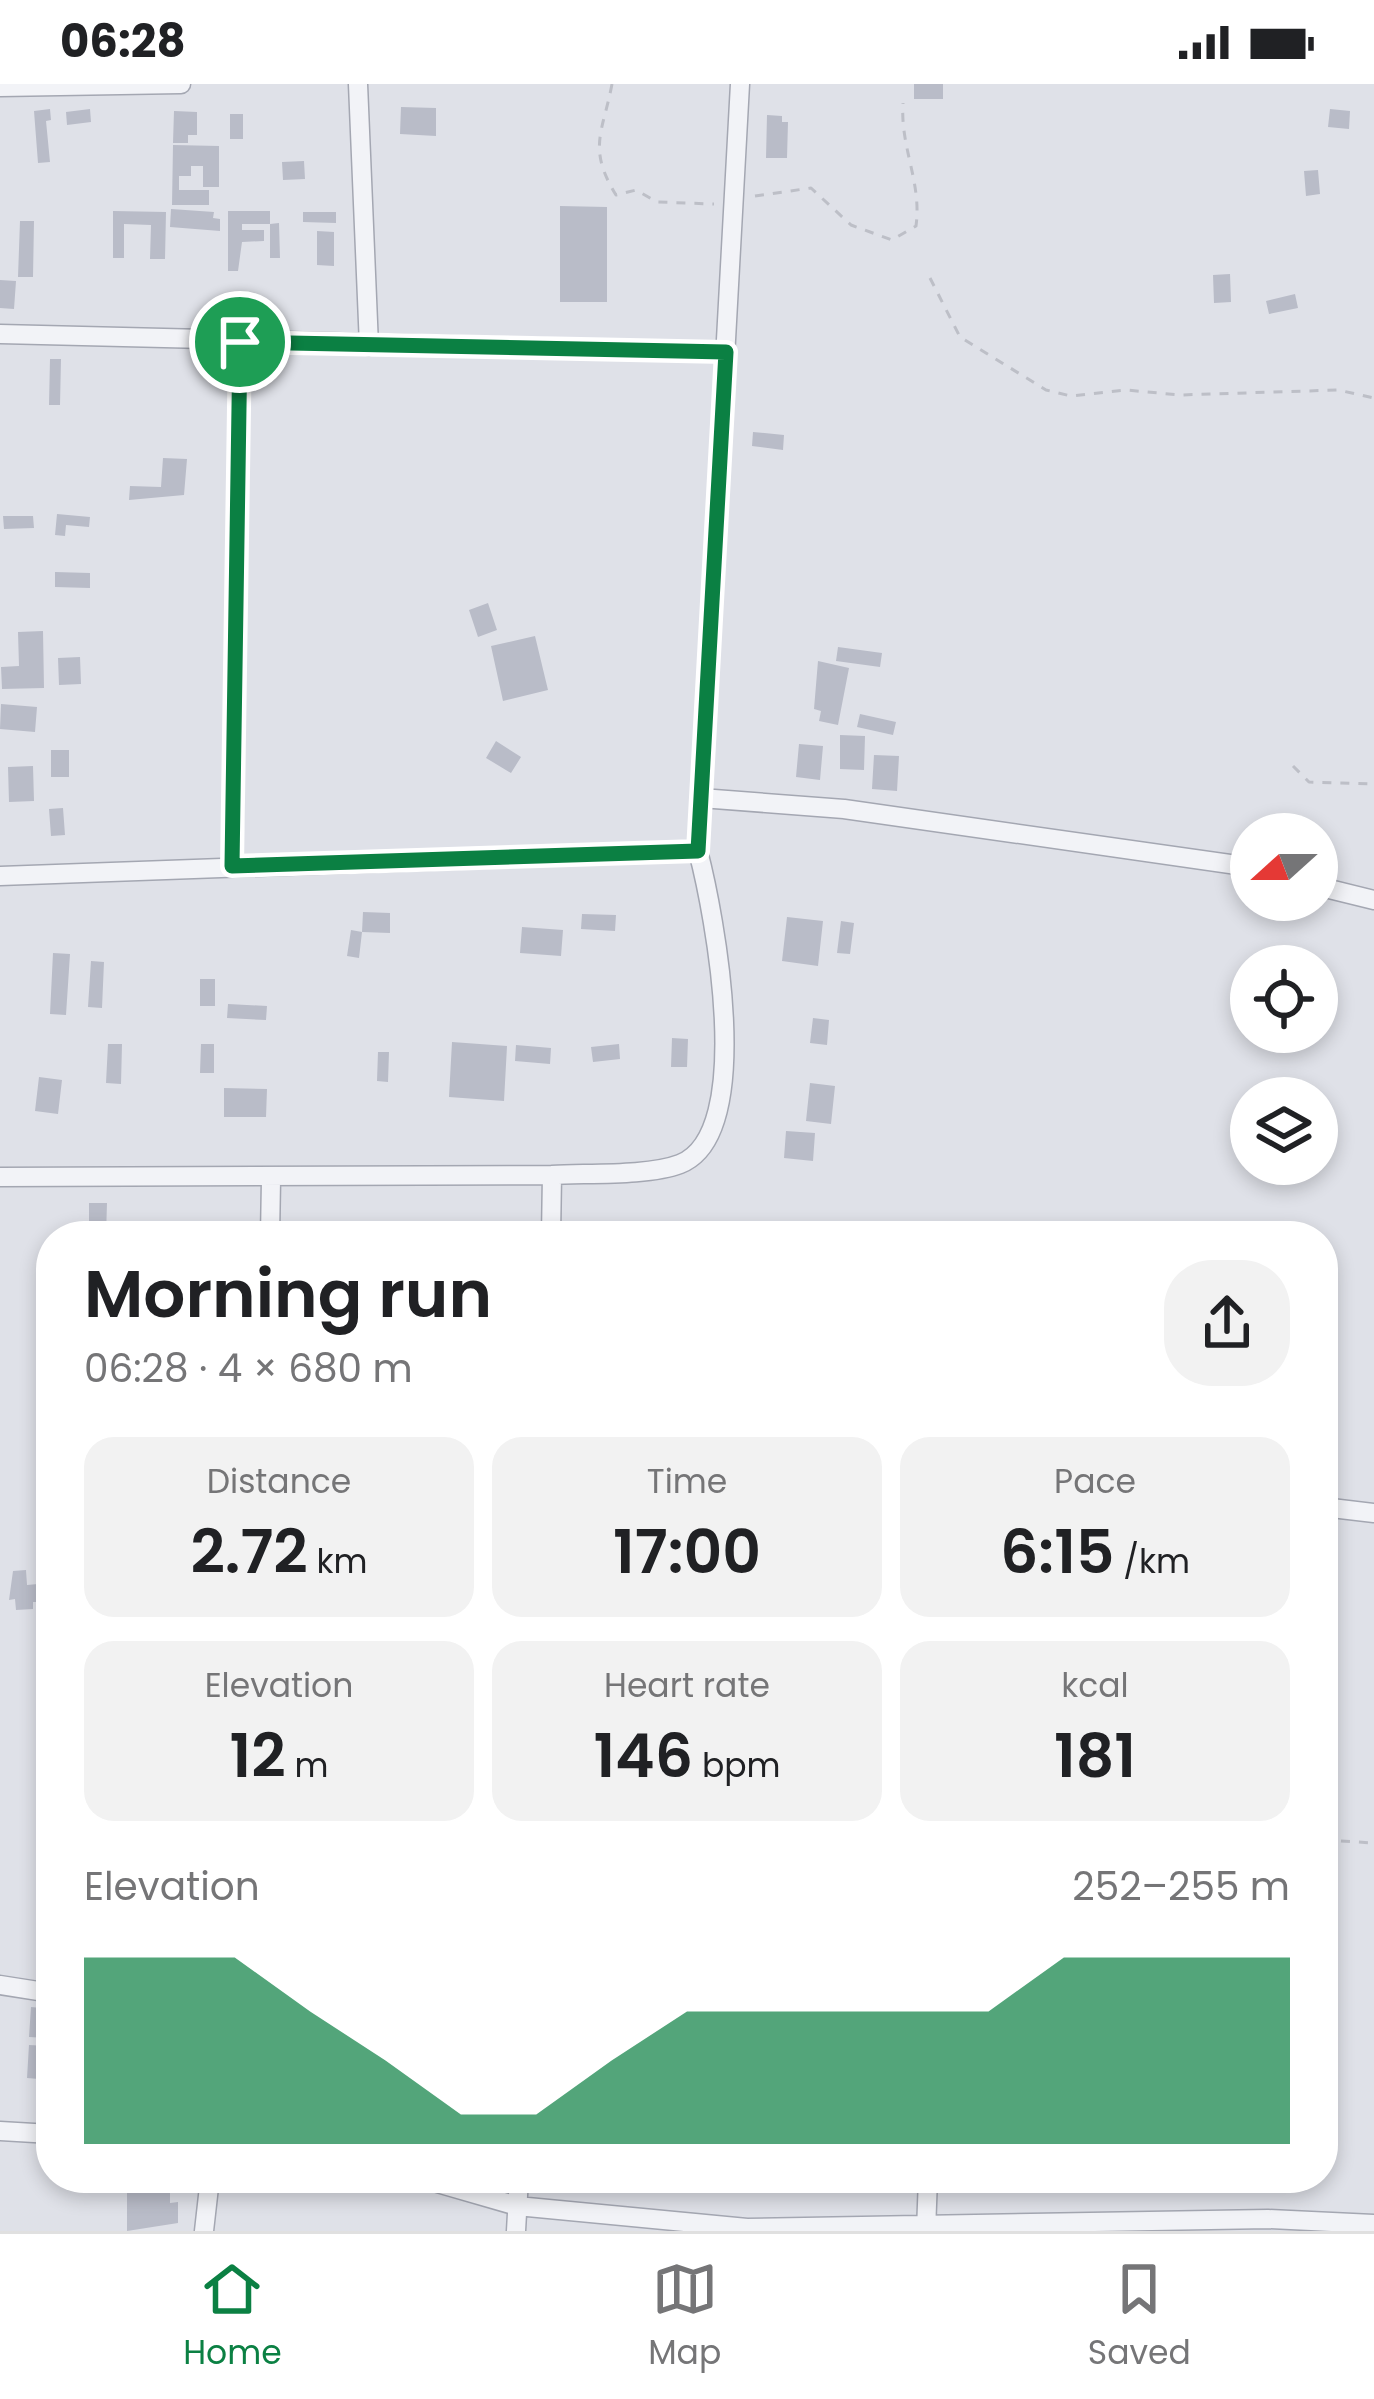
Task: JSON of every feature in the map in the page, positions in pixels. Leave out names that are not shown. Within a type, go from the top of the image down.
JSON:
[{"type":"street","points":[[0,87],[181,84]]},
{"type":"street","points":[[358,84],[368,346]]},
{"type":"street","points":[[0,1177],[271,1180],[552,1175],[678,1165],[696,1154],[708,1137],[720,1088],[726,1002],[717,920],[698,851],[740,84]]},
{"type":"street","points":[[0,334],[726,352]]},
{"type":"street","points":[[232,866],[240,342]]},
{"type":"street","points":[[701,798],[844,809],[1230,864]]},
{"type":"street","points":[[0,875],[698,851]]},
{"type":"street","points":[[1338,891],[1374,900]]},
{"type":"street","points":[[550,1221],[552,1175]]},
{"type":"street","points":[[270,1221],[271,1180]]},
{"type":"street","points":[[1338,1509],[1374,1513]]},
{"type":"street","points":[[0,1984],[36,1990]]},
{"type":"street","points":[[0,2131],[36,2133]]},
{"type":"street","points":[[204,2231],[208,2193]]},
{"type":"street","points":[[472,2193],[517,2206],[747,2228],[926,2230],[1268,2219],[1374,2224]]},
{"type":"street","points":[[516,2231],[518,2193]]},
{"type":"street","points":[[926,2230],[927,2193]]},
{"type":"path","points":[[613,84],[598,131],[598,154],[616,195],[636,190],[657,202],[734,206],[757,195],[811,188],[867,236],[892,240],[916,226],[921,192],[901,133],[903,103]]},
{"type":"path","points":[[930,278],[960,337],[1046,390],[1071,396],[1126,390],[1180,395],[1338,390],[1374,398]]},
{"type":"path","points":[[1294,766],[1309,782],[1374,784]]},
{"type":"path","points":[[1338,1841],[1374,1843]]},
{"type":"building","points":[[914,84],[943,84],[943,99],[914,99]]},
{"type":"building","points":[[401,107],[436,108],[436,136],[400,134]]},
{"type":"building","points":[[50,109],[51,120],[46,121],[50,162],[38,163],[34,111]]},
{"type":"building","points":[[90,109],[91,122],[67,125],[66,112]]},
{"type":"building","points":[[1330,109],[1350,111],[1349,129],[1328,127]]},
{"type":"building","points":[[174,111],[197,112],[197,135],[188,135],[188,143],[173,143]]},
{"type":"building","points":[[230,114],[243,114],[243,139],[230,139]]},
{"type":"building","points":[[767,115],[782,116],[782,122],[788,122],[787,158],[766,158]]},
{"type":"building","points":[[173,145],[219,146],[219,187],[203,187],[203,166],[191,166],[191,176],[179,176],[179,190],[209,190],[209,205],[172,205]]},
{"type":"building","points":[[304,161],[305,179],[283,180],[282,162]]},
{"type":"building","points":[[1318,170],[1320,194],[1306,196],[1304,171]]},
{"type":"building","points":[[560,206],[607,207],[607,302],[560,302]]},
{"type":"building","points":[[171,209],[214,212],[213,218],[220,219],[220,231],[170,227]]},
{"type":"building","points":[[113,211],[166,212],[165,259],[150,259],[151,225],[124,224],[124,258],[113,258]]},
{"type":"building","points":[[228,211],[270,211],[270,224],[242,224],[242,230],[264,230],[264,241],[242,242],[238,271],[228,271]]},
{"type":"building","points":[[303,212],[336,212],[336,223],[303,222]]},
{"type":"building","points":[[20,221],[34,221],[33,277],[18,277]]},
{"type":"building","points":[[279,223],[280,258],[270,258],[270,224]]},
{"type":"building","points":[[317,231],[334,232],[334,266],[317,265]]},
{"type":"building","points":[[1230,274],[1231,302],[1214,303],[1213,275]]},
{"type":"building","points":[[0,280],[16,281],[14,309],[0,308]]},
{"type":"building","points":[[1295,294],[1298,308],[1269,314],[1266,301]]},
{"type":"building","points":[[50,359],[61,359],[60,405],[49,405]]},
{"type":"building","points":[[753,432],[784,435],[783,450],[752,446]]},
{"type":"building","points":[[163,458],[187,459],[184,495],[129,500],[130,486],[161,487]]},
{"type":"building","points":[[57,514],[90,517],[89,527],[66,525],[65,536],[55,535]]},
{"type":"building","points":[[3,516],[33,516],[34,528],[4,529]]},
{"type":"building","points":[[55,572],[90,573],[90,588],[55,587]]},
{"type":"building","points":[[488,603],[497,630],[478,637],[469,610]]},
{"type":"building","points":[[43,631],[44,688],[2,689],[1,667],[19,666],[18,632]]},
{"type":"building","points":[[535,636],[548,690],[503,701],[491,646]]},
{"type":"building","points":[[838,647],[882,653],[880,667],[836,661]]},
{"type":"building","points":[[80,657],[81,684],[59,685],[58,658]]},
{"type":"building","points":[[818,661],[849,668],[838,725],[819,721],[821,711],[814,709]]},
{"type":"building","points":[[1,704],[37,707],[35,732],[0,729]]},
{"type":"building","points":[[860,714],[896,722],[893,735],[857,727]]},
{"type":"building","points":[[840,735],[865,736],[864,770],[840,769]]},
{"type":"building","points":[[496,741],[521,757],[511,773],[486,758]]},
{"type":"building","points":[[799,744],[823,746],[820,780],[796,777]]},
{"type":"building","points":[[51,750],[69,750],[69,777],[51,777]]},
{"type":"building","points":[[874,755],[899,756],[897,791],[872,789]]},
{"type":"building","points":[[33,766],[34,801],[9,802],[8,767]]},
{"type":"building","points":[[63,808],[65,835],[51,836],[49,809]]},
{"type":"building","points":[[363,912],[390,913],[390,933],[362,932]]},
{"type":"building","points":[[582,914],[616,915],[615,931],[581,929]]},
{"type":"building","points":[[787,917],[823,921],[818,966],[782,961]]},
{"type":"building","points":[[841,921],[854,923],[850,954],[837,953]]},
{"type":"building","points":[[522,927],[563,930],[561,956],[520,953]]},
{"type":"building","points":[[351,930],[362,932],[359,958],[347,956]]},
{"type":"building","points":[[53,953],[70,954],[66,1015],[50,1014]]},
{"type":"building","points":[[91,961],[104,962],[102,1008],[88,1007]]},
{"type":"building","points":[[200,979],[215,979],[215,1006],[200,1006]]},
{"type":"building","points":[[228,1004],[267,1006],[266,1020],[227,1018]]},
{"type":"building","points":[[813,1018],[829,1020],[827,1045],[810,1043]]},
{"type":"building","points":[[672,1038],[688,1039],[687,1067],[671,1067]]},
{"type":"building","points":[[452,1042],[507,1046],[504,1101],[449,1097]]},
{"type":"building","points":[[108,1044],[122,1044],[121,1084],[106,1083]]},
{"type":"building","points":[[201,1044],[214,1044],[214,1073],[200,1073]]},
{"type":"building","points":[[619,1044],[620,1059],[593,1062],[591,1047]]},
{"type":"building","points":[[516,1045],[551,1048],[550,1064],[515,1061]]},
{"type":"building","points":[[378,1052],[389,1052],[388,1082],[377,1081]]},
{"type":"building","points":[[39,1077],[62,1080],[58,1114],[35,1111]]},
{"type":"building","points":[[810,1083],[835,1086],[831,1124],[806,1121]]},
{"type":"building","points":[[224,1088],[267,1089],[266,1117],[224,1117]]},
{"type":"building","points":[[786,1131],[815,1133],[813,1161],[784,1158]]},
{"type":"building","points":[[89,1203],[107,1203],[106,1221],[89,1221]]},
{"type":"building","points":[[26,1570],[27,1585],[36,1584],[33,1609],[16,1610],[15,1599],[9,1600],[13,1571]]},
{"type":"building","points":[[31,2007],[36,2008],[36,2037],[29,2037]]},
{"type":"building","points":[[29,2045],[36,2045],[36,2079],[27,2078]]},
{"type":"building","points":[[127,2193],[170,2193],[170,2203],[178,2202],[178,2223],[127,2231]]},
{"type":"route","points":[[240,342],[726,352],[698,851],[232,866],[240,342]]}]
